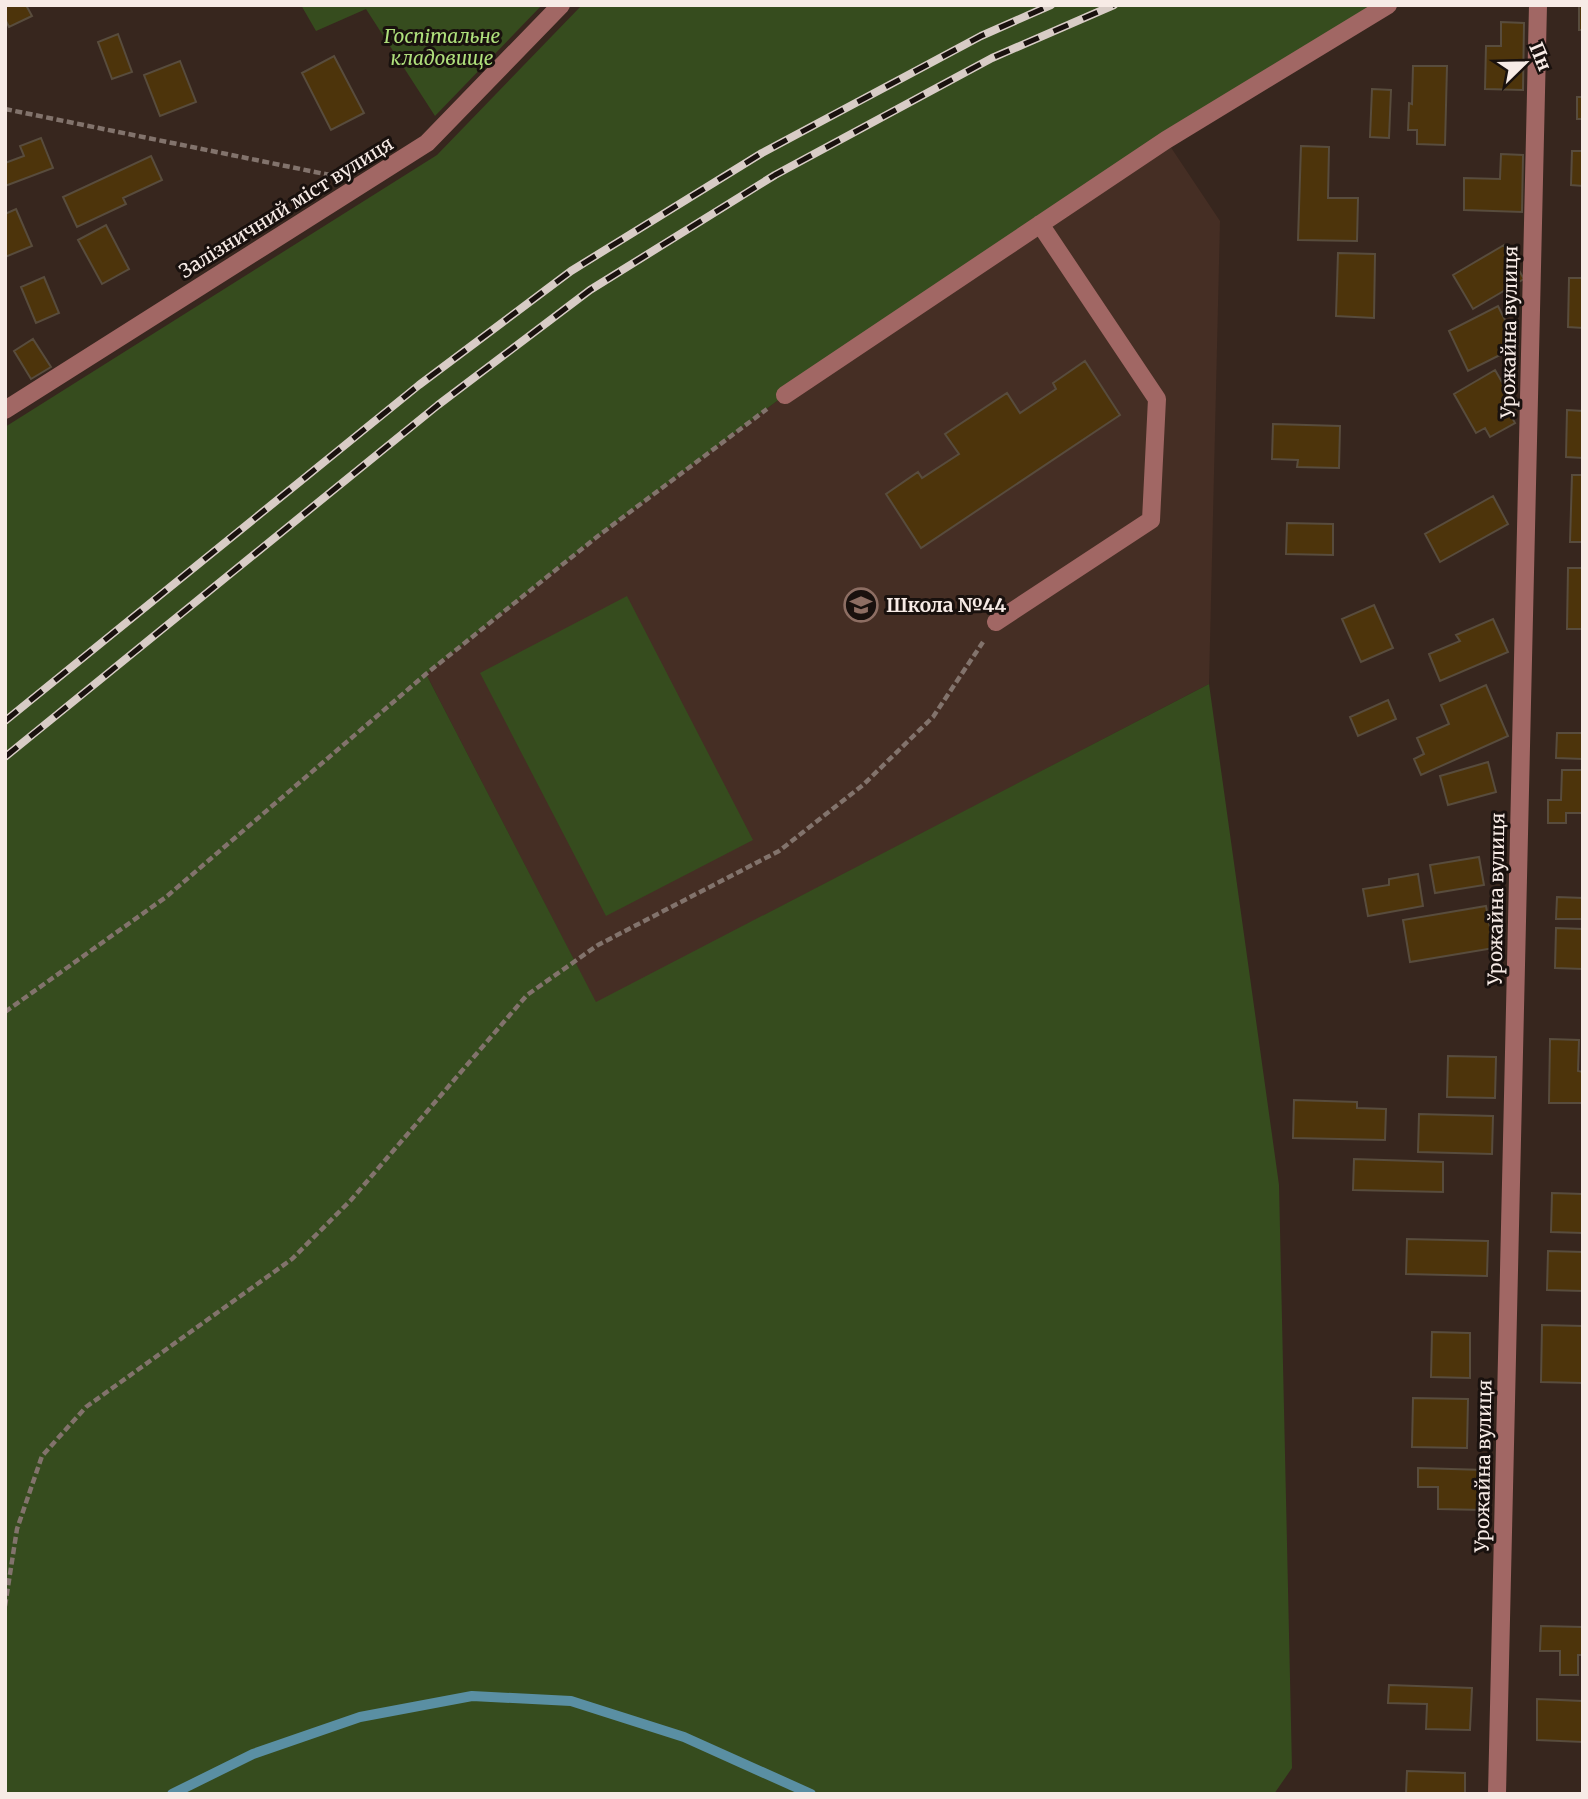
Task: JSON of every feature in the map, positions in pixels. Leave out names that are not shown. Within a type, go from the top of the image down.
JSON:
[{"type":"street","name":"Залізничний міст вулиця","points":[[5,410],[427,143],[561,5]]},
{"type":"street","points":[[785,395],[1166,140],[1388,5]]},
{"type":"street","name":"Урожайна вулиця","points":[[1497,1794],[1538,5]]},
{"type":"street","points":[[996,622],[1151,520],[1157,399],[1040,224]]},
{"type":"path","points":[[5,109],[365,182]]},
{"type":"path","points":[[5,1012],[166,897],[426,674],[598,536],[785,395]]},
{"type":"path","points":[[5,1606],[17,1529],[42,1456],[86,1407],[292,1259],[351,1200],[527,995],[598,945],[779,851],[863,785],[933,717],[996,622]]},
{"type":"shaded area","name":"Школа №44","points":[[1166,140],[1220,221],[1209,684],[596,1003],[426,674],[598,536],[785,395]]},
{"type":"green space","name":"Госпітальне кладовище","points":[[301,5],[542,5],[435,116],[366,9],[316,31]]},
{"type":"green space","points":[[582,5],[1388,5],[785,395],[598,536],[426,674],[596,1002],[1209,684],[1279,1185],[1292,1768],[1274,1794],[5,1794],[5,427],[437,155]]},
{"type":"green space","points":[[627,596],[753,840],[606,916],[480,673]]},
{"type":"building","points":[[5,5],[26,5],[32,16],[9,27],[5,19]]},
{"type":"building","points":[[1579,5],[1583,5],[1583,30],[1579,30]]},
{"type":"building","points":[[1501,22],[1524,23],[1523,90],[1485,89],[1486,46],[1501,46]]},
{"type":"building","points":[[118,34],[132,72],[112,79],[98,42]]},
{"type":"building","points":[[334,56],[364,113],[331,130],[302,73]]},
{"type":"building","points":[[180,61],[196,102],[160,116],[144,75]]},
{"type":"building","points":[[1413,66],[1447,66],[1445,145],[1417,144],[1417,130],[1408,130]]},
{"type":"building","points":[[1372,89],[1391,90],[1389,138],[1370,137]]},
{"type":"building","points":[[1577,97],[1583,97],[1583,119],[1577,119]]},
{"type":"building","points":[[41,138],[53,168],[5,186],[5,163],[24,156],[20,146]]},
{"type":"building","points":[[1301,146],[1329,147],[1328,198],[1358,198],[1357,241],[1298,240]]},
{"type":"building","points":[[1572,151],[1583,151],[1583,186],[1571,185]]},
{"type":"building","points":[[1501,154],[1523,155],[1522,212],[1464,210],[1464,178],[1500,179]]},
{"type":"building","points":[[151,156],[162,180],[123,198],[126,204],[77,227],[63,197]]},
{"type":"building","points":[[16,209],[32,246],[5,257],[5,214]]},
{"type":"building","points":[[106,225],[129,269],[102,284],[78,240]]},
{"type":"building","points":[[1504,245],[1524,279],[1473,309],[1453,275]]},
{"type":"building","points":[[1338,253],[1375,254],[1374,318],[1336,316]]},
{"type":"building","points":[[44,277],[59,313],[36,323],[21,287]]},
{"type":"building","points":[[1569,278],[1583,278],[1583,328],[1568,327]]},
{"type":"building","points":[[1498,306],[1518,346],[1468,371],[1449,331]]},
{"type":"building","points":[[33,339],[51,367],[31,379],[14,351]]},
{"type":"building","points":[[1085,361],[1120,415],[921,548],[886,494],[918,472],[922,478],[959,454],[945,434],[1007,393],[1020,413],[1056,389],[1053,383]]},
{"type":"building","points":[[1495,370],[1517,408],[1509,412],[1515,423],[1490,437],[1485,428],[1476,433],[1454,394]]},
{"type":"building","points":[[1567,410],[1583,411],[1583,458],[1566,457]]},
{"type":"building","points":[[1273,424],[1340,426],[1339,468],[1297,467],[1298,460],[1272,459]]},
{"type":"building","points":[[1572,475],[1583,475],[1583,542],[1570,542]]},
{"type":"building","points":[[1493,496],[1508,524],[1440,562],[1425,534]]},
{"type":"building","points":[[1287,523],[1333,524],[1333,555],[1286,554]]},
{"type":"building","points":[[1568,568],[1583,568],[1583,629],[1567,629]]},
{"type":"building","points":[[1374,605],[1393,648],[1361,662],[1342,619]]},
{"type":"building","points":[[1493,619],[1508,652],[1440,681],[1429,654],[1460,641],[1456,635]]},
{"type":"building","points":[[1486,685],[1508,736],[1421,775],[1414,759],[1424,754],[1417,738],[1449,724],[1441,705]]},
{"type":"building","points":[[1388,700],[1396,719],[1358,736],[1350,717]]},
{"type":"building","points":[[1557,733],[1583,733],[1583,759],[1556,758]]},
{"type":"building","points":[[1488,762],[1496,792],[1448,805],[1440,776]]},
{"type":"building","points":[[1562,770],[1583,770],[1583,813],[1566,813],[1566,823],[1548,823],[1548,800],[1561,800]]},
{"type":"building","points":[[1479,857],[1484,885],[1435,893],[1430,865]]},
{"type":"building","points":[[1418,874],[1423,906],[1368,916],[1363,889],[1389,885],[1389,879]]},
{"type":"building","points":[[1557,897],[1583,898],[1583,919],[1556,919]]},
{"type":"building","points":[[1486,906],[1494,948],[1410,962],[1403,920]]},
{"type":"building","points":[[1556,928],[1583,929],[1583,969],[1555,968]]},
{"type":"building","points":[[1550,1039],[1579,1040],[1578,1071],[1583,1072],[1583,1103],[1549,1103]]},
{"type":"building","points":[[1448,1056],[1496,1057],[1495,1098],[1447,1097]]},
{"type":"building","points":[[1294,1100],[1357,1102],[1357,1108],[1386,1109],[1385,1140],[1293,1138]]},
{"type":"building","points":[[1419,1114],[1493,1116],[1492,1154],[1418,1152]]},
{"type":"building","points":[[1354,1159],[1443,1162],[1443,1192],[1353,1190]]},
{"type":"building","points":[[1552,1193],[1583,1194],[1583,1233],[1551,1232]]},
{"type":"building","points":[[1407,1239],[1488,1241],[1487,1276],[1406,1274]]},
{"type":"building","points":[[1548,1251],[1583,1252],[1583,1291],[1547,1290]]},
{"type":"building","points":[[1542,1325],[1583,1326],[1583,1383],[1541,1382]]},
{"type":"building","points":[[1432,1332],[1470,1333],[1470,1378],[1431,1377]]},
{"type":"building","points":[[1413,1398],[1468,1399],[1467,1448],[1412,1447]]},
{"type":"building","points":[[1418,1468],[1485,1470],[1484,1510],[1438,1509],[1438,1487],[1418,1487]]},
{"type":"building","points":[[1541,1626],[1583,1627],[1583,1655],[1578,1655],[1578,1675],[1560,1675],[1560,1651],[1540,1651]]},
{"type":"building","points":[[1389,1685],[1472,1688],[1470,1730],[1426,1729],[1427,1704],[1388,1703]]},
{"type":"building","points":[[1537,1699],[1582,1701],[1583,1742],[1537,1740]]},
{"type":"building","points":[[1407,1771],[1465,1773],[1465,1794],[1406,1794]]},
{"type":"waterway","points":[[172,1794],[253,1754],[360,1717],[472,1696],[571,1701],[684,1737],[811,1794]]},
{"type":"railway","points":[[5,721],[419,385],[571,271],[762,153],[981,36],[1051,5]]},
{"type":"railway","points":[[5,757],[438,405],[590,290],[775,175],[992,58],[1114,5]]},
{"type":"place","name":"Школа №44","points":[[861,605]]}]
